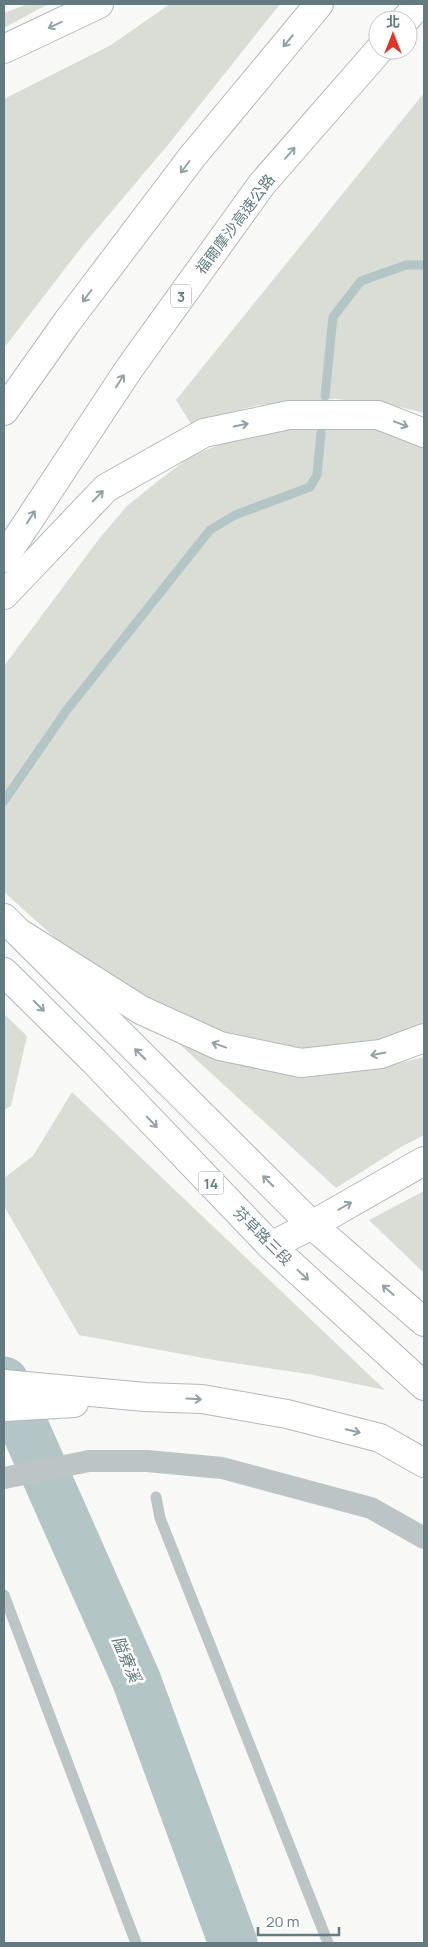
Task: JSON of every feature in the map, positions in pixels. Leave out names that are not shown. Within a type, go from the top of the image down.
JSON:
[{"type":"main road","points":[[4,49],[99,4]]},
{"type":"main road","points":[[4,411],[67,322],[192,158],[320,4]]},
{"type":"main road","name":"福爾摩沙高速公路","points":[[4,558],[128,369],[262,184],[370,60]]},
{"type":"main road","points":[[4,595],[106,488],[204,433],[289,415],[378,415],[424,433]]},
{"type":"main road","points":[[11,925],[141,1010],[220,1046],[301,1063],[381,1054],[424,1038]]},
{"type":"main road","points":[[11,925],[312,1225],[424,1322]]},
{"type":"main road","name":"芬草路三段","points":[[4,972],[94,1061],[271,1246],[424,1386]]},
{"type":"main road","points":[[271,1246],[312,1225],[424,1161]]},
{"type":"main road","points":[[4,1384],[145,1397],[202,1399],[287,1414],[380,1438],[424,1463]]},
{"type":"main road","points":[[4,1407],[145,1397]]},
{"type":"street","points":[[4,1478],[89,1461],[147,1460],[222,1468],[371,1508],[424,1538]]},
{"type":"lane","points":[[156,1497],[160,1518],[328,1943]]},
{"type":"lane","points":[[4,1595],[136,1943]]},
{"type":"shaded area","points":[[28,4],[48,4],[4,28],[4,13]]},
{"type":"shaded area","points":[[170,4],[280,4],[167,146],[84,244],[4,348],[4,99],[111,45]]},
{"type":"shaded area","points":[[424,93],[424,413],[388,404],[336,399],[259,405],[206,418],[191,424],[176,400]]},
{"type":"shaded area","points":[[306,427],[386,429],[424,442],[424,1032],[306,1055],[226,1039],[94,973],[4,892],[4,666],[99,539],[127,506],[158,481],[193,455],[232,440],[274,431]]},
{"type":"shaded area","points":[[4,1014],[27,1036],[11,1106],[4,1110]]},
{"type":"shaded area","points":[[175,1040],[296,1072],[338,1073],[371,1070],[424,1057],[424,1135],[401,1147],[336,1188]]},
{"type":"shaded area","points":[[72,1092],[385,1390],[308,1374],[214,1360],[79,1335],[4,1206],[4,1178],[33,1156]]},
{"type":"shaded area","points":[[424,1191],[424,1273],[369,1220]]},
{"type":"waterway","points":[[325,396],[333,317],[361,281],[406,265],[424,265]]},
{"type":"waterway","points":[[4,801],[66,711],[210,530],[235,515],[310,487],[317,475],[321,433]]},
{"type":"waterway","name":"隘寮溪","points":[[4,1381],[136,1679],[233,1943]]}]
